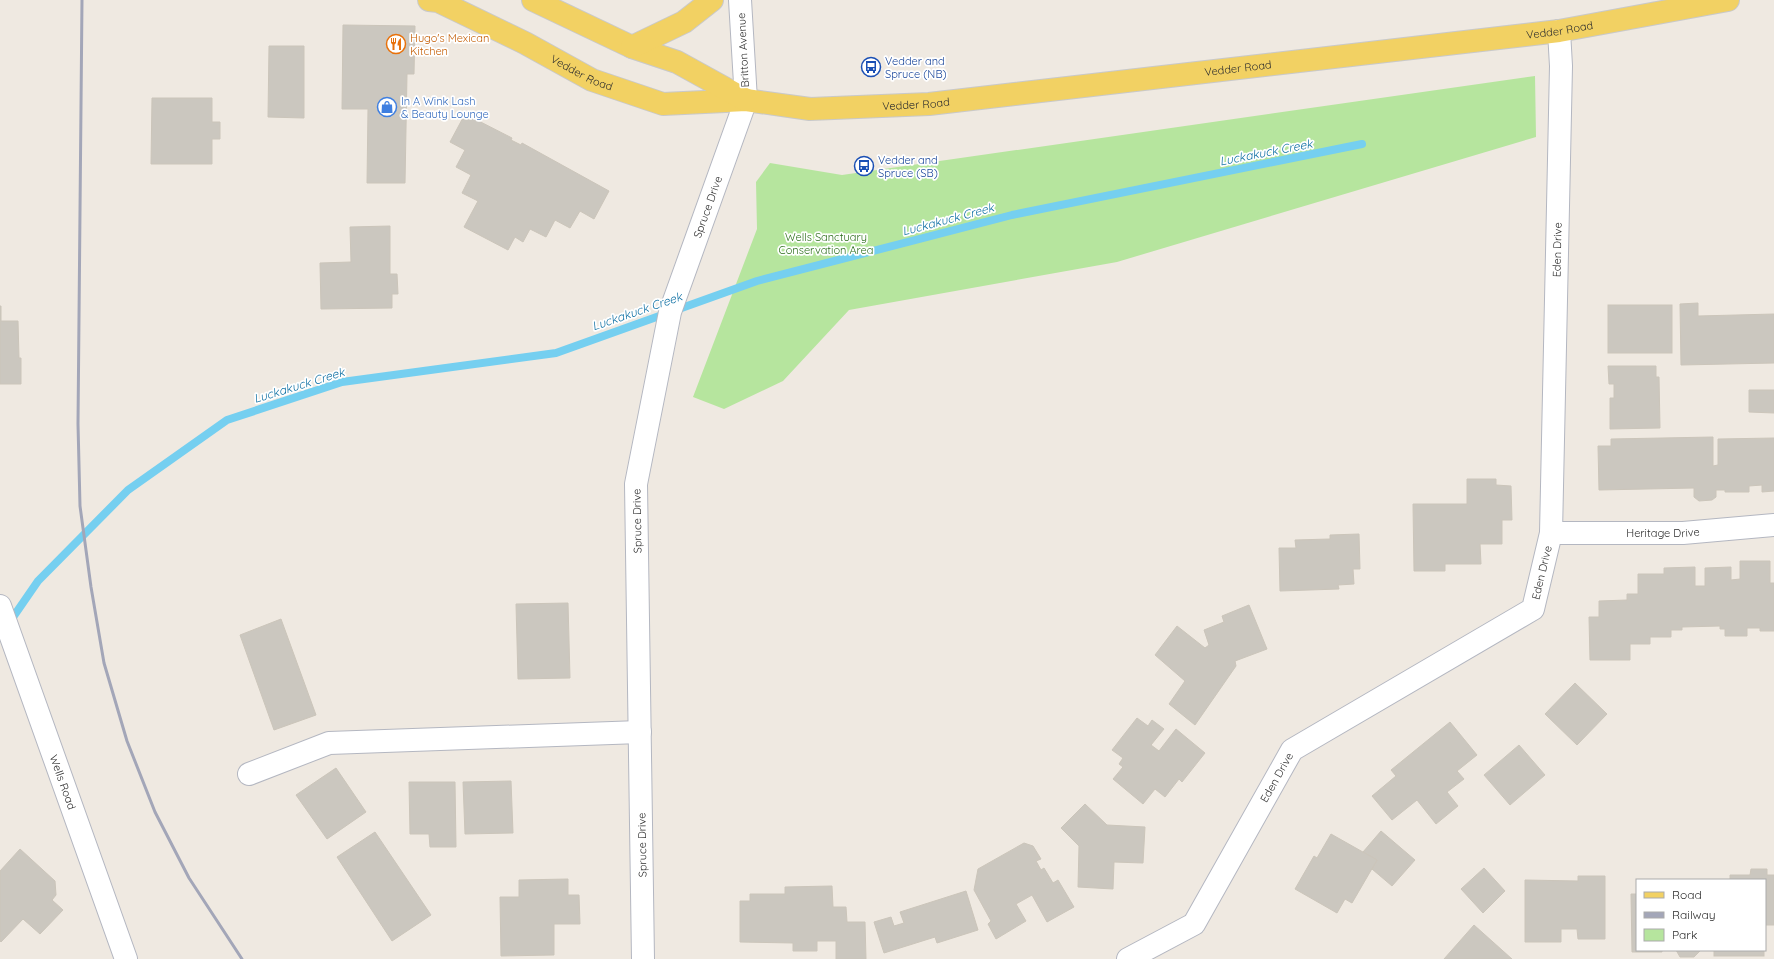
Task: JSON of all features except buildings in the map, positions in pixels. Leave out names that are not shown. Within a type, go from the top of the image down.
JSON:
[{"type":"main road","name":"Vedder Road","points":[[429,0],[438,1],[525,43],[592,80],[663,104],[746,100],[810,109],[929,104],[1559,31],[1728,0]]},
{"type":"main road","name":"Vedder Road","points":[[533,0],[632,47],[677,62],[746,100]]},
{"type":"main road","points":[[632,47],[684,22],[712,0]]},
{"type":"street","name":"Britton Avenue","points":[[740,0],[746,100]]},
{"type":"street","name":"Eden Drive","points":[[1128,959],[1194,924],[1292,750],[1533,609],[1551,533],[1561,66],[1559,31]]},
{"type":"street","name":"Spruce Drive","points":[[643,959],[636,484],[670,312],[746,100]]},
{"type":"street","name":"Heritage Drive","points":[[1551,533],[1683,533],[1774,525]]},
{"type":"street","name":"Wells Road","points":[[0,606],[126,959]]},
{"type":"street","points":[[249,774],[329,743],[640,732]]},
{"type":"green space","name":"Wells Sanctuary Conservation Area","points":[[1535,76],[1536,137],[1117,262],[849,310],[783,381],[724,409],[693,397],[757,229],[756,182],[770,163],[842,175]]},
{"type":"waterway","name":"Luckakuck Creek","points":[[9,623],[38,581],[128,490],[227,420],[342,382],[556,353],[757,281],[1012,215],[1362,144]]},
{"type":"railway","points":[[82,0],[78,424],[80,506],[91,587],[104,663],[127,741],[155,812],[189,878],[242,959]]},
{"type":"place","name":"Hugo's Mexican Kitchen","points":[[396,44]]},
{"type":"place","name":"Vedder and Spruce (NB)","points":[[871,67]]},
{"type":"place","name":"In A Wink Lash & Beauty Lounge","points":[[387,107]]},
{"type":"place","name":"Vedder and Spruce (SB)","points":[[864,166]]}]
